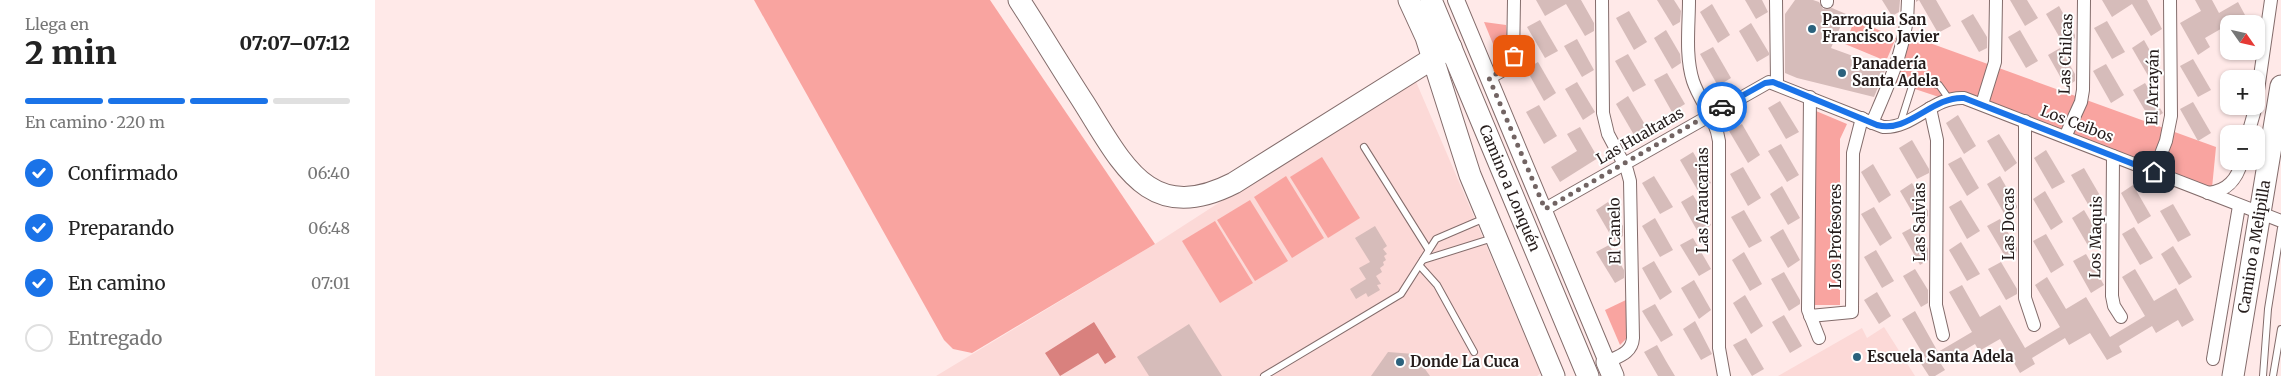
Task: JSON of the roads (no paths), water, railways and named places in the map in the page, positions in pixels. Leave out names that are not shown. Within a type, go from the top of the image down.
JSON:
[{"type":"main road","points":[[1019,0],[1123,166],[1150,188],[1179,198],[1201,197],[1234,183],[1432,57],[1451,47]]},
{"type":"main road","name":"Camino a Lonquén","points":[[1409,0],[1421,25],[1455,132],[1487,217],[1554,376]]},
{"type":"main road","name":"Camino a Lonquén","points":[[1431,0],[1588,376]]},
{"type":"main road","name":"Camino a Melipilla","points":[[2233,376],[2281,86]]},
{"type":"street","name":"Camino a Lonquén","points":[[1456,0],[1545,209],[1610,369]]},
{"type":"street","points":[[1489,78],[1507,68],[1513,60],[1514,0]]},
{"type":"street","name":"El Canelo","points":[[1603,0],[1603,113],[1608,134],[1624,164],[1630,186],[1633,343],[1610,369]]},
{"type":"street","name":"Las Araucarias","points":[[1689,0],[1691,73],[1715,124],[1719,141],[1719,348],[1724,376]]},
{"type":"street","points":[[1867,120],[1901,50],[1907,24],[1908,0]]},
{"type":"street","points":[[1982,104],[1995,62],[1996,0]]},
{"type":"street","name":"Las Chilcas","points":[[2065,137],[2081,102],[2083,90],[2084,0]]},
{"type":"street","name":"El Arrayán","points":[[2154,172],[2166,141],[2171,116],[2170,0]]},
{"type":"street","points":[[2261,70],[2271,0]]},
{"type":"street","points":[[1777,1],[1777,83],[1867,120],[1889,127],[1900,124],[1949,99]]},
{"type":"street","name":"Las Hualtatas","points":[[1545,209],[1765,83],[1777,83]]},
{"type":"street","name":"Los Profesores","points":[[1809,97],[1810,316],[1819,338]]},
{"type":"street","name":"Los Ceibos","points":[[1949,99],[1964,98],[1982,104],[2281,222]]},
{"type":"street","name":"Las Salvias","points":[[1930,108],[1937,140],[1936,305],[1943,335]]},
{"type":"street","name":"Los Profesores","points":[[1810,316],[1852,312],[1853,153],[1867,120]]},
{"type":"street","name":"Las Docas","points":[[2025,121],[2025,298],[2033,325]]},
{"type":"street","name":"Los Maquis","points":[[2113,156],[2111,296],[2114,306],[2121,317]]},
{"type":"street","points":[[2208,193],[2221,191],[2231,184],[2238,170]]},
{"type":"street","name":"Camino a Melipilla","points":[[2213,358],[2239,206]]},
{"type":"lane","points":[[1900,124],[1914,80],[1939,85],[1949,99]]},
{"type":"lane","points":[[1363,147],[1428,250]]},
{"type":"lane","points":[[1264,376],[1401,294],[1436,238],[1487,217]]},
{"type":"lane","points":[[2263,376],[2267,314],[2281,228]]},
{"type":"lane","points":[[1421,263],[1495,237]]},
{"type":"lane","points":[[1421,263],[1437,285],[1474,352]]},
{"type":"lane","points":[[2273,376],[2281,329]]},
{"type":"place","name":"Parroquia San Francisco Javier","points":[[1812,29]]},
{"type":"place","name":"Panadería Santa Adela","points":[[1842,73]]},
{"type":"place","name":"Escuela Santa Adela","points":[[1857,357]]},
{"type":"place","name":"Donde La Cuca","points":[[1400,362]]}]
